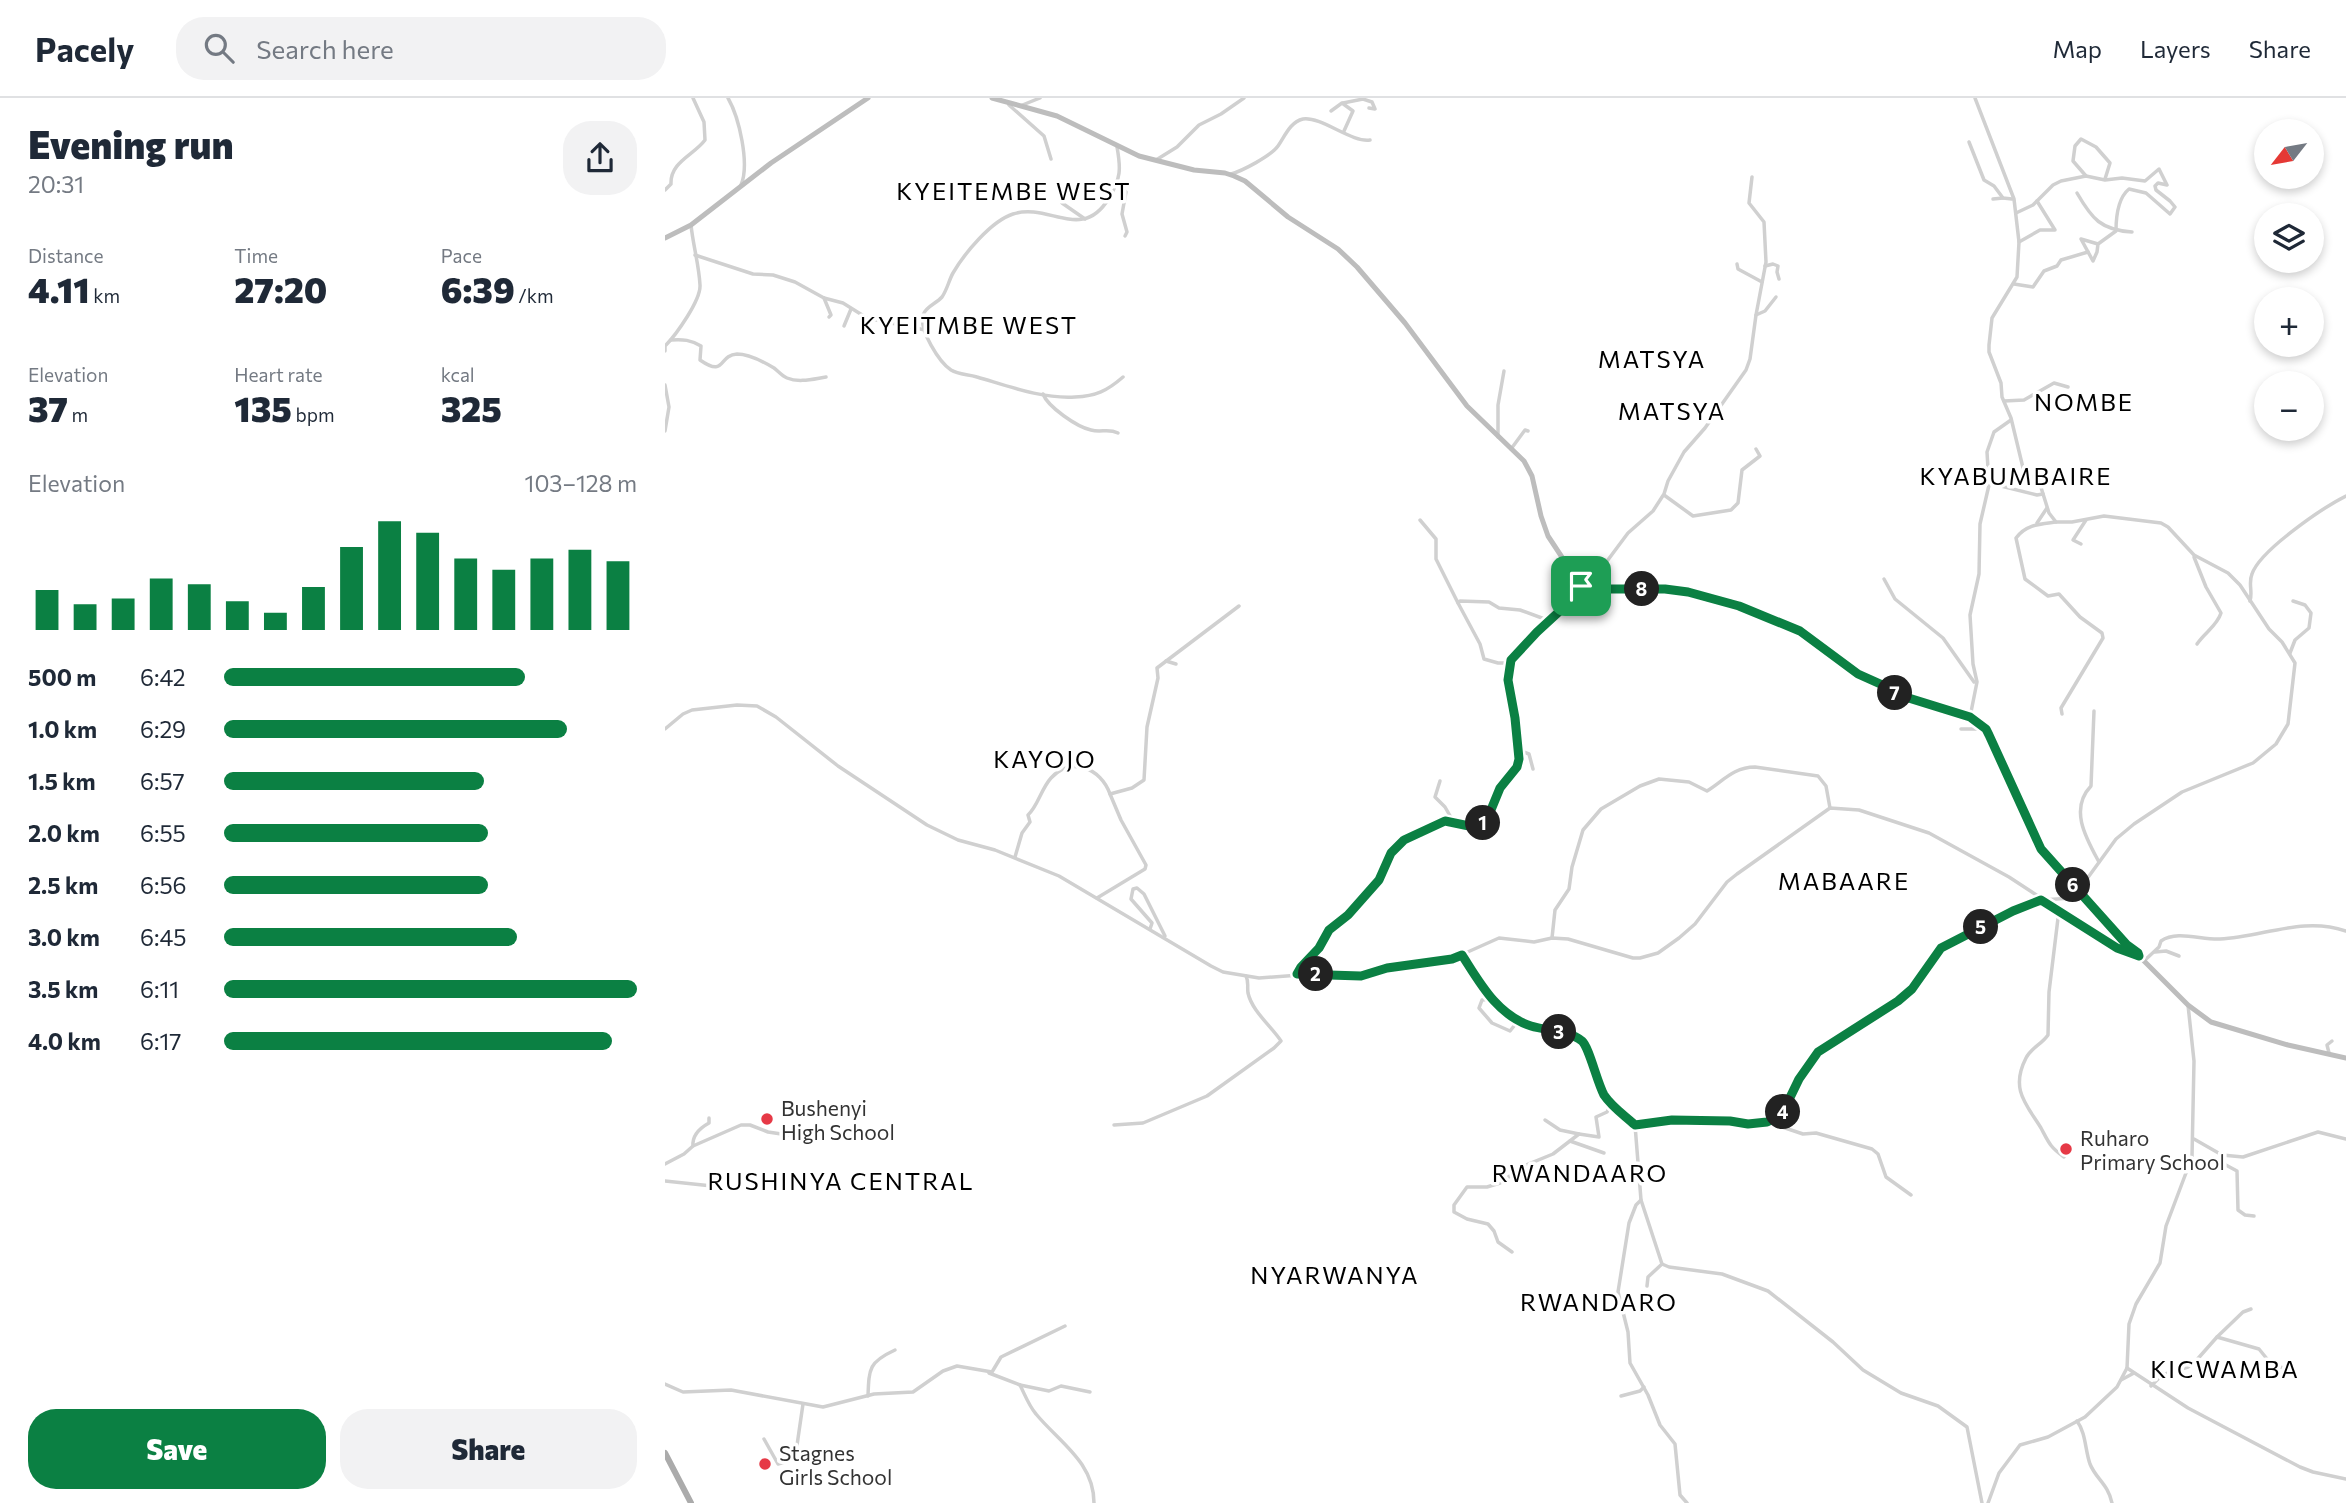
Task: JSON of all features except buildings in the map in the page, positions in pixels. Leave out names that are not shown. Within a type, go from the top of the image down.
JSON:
[{"type":"main road","points":[[665,1453],[691,1503]]},
{"type":"street","points":[[665,190],[671,184],[670,177],[679,163],[705,140],[704,122],[693,98]]},
{"type":"street","points":[[728,98],[736,115],[744,158],[745,173],[740,187]]},
{"type":"street","points":[[665,238],[691,225],[740,187],[868,98]]},
{"type":"street","points":[[992,98],[1082,127],[1139,156],[1194,170],[1229,174],[1245,181],[1288,217],[1329,243],[1357,267],[1410,330],[1465,404],[1498,439],[1524,461],[1532,476],[1548,536],[1584,587]]},
{"type":"street","points":[[1020,106],[1040,98]]},
{"type":"street","points":[[1156,160],[1177,147],[1199,125],[1244,98]]},
{"type":"street","points":[[1975,98],[2014,199],[2019,242],[2014,284],[1995,310],[1989,330],[1989,352],[1999,376],[2024,472],[2039,481],[2047,508],[2056,522]]},
{"type":"street","points":[[1331,111],[1342,103],[1363,99],[1372,102],[1375,109],[1369,107]]},
{"type":"street","points":[[1001,101],[1039,129],[1045,136],[1051,159]]},
{"type":"street","points":[[1342,103],[1353,111],[1344,131]]},
{"type":"street","points":[[1229,174],[1243,171],[1277,148],[1283,134],[1299,120],[1313,118],[1327,127],[1344,131],[1363,141],[1370,140]]},
{"type":"street","points":[[2086,177],[2073,161],[2075,146],[2081,139],[2096,147],[2110,163],[2105,180]]},
{"type":"street","points":[[1969,142],[1984,180],[1994,186],[2003,198]]},
{"type":"street","points":[[917,329],[922,323],[925,310],[941,297],[955,269],[980,239],[1002,219],[1023,212],[1071,220],[1085,219],[1104,206],[1117,183],[1120,171],[1117,147]]},
{"type":"street","points":[[2016,213],[2037,201],[2061,181],[2086,177],[2145,181],[2159,169],[2167,185],[2158,183],[2156,190],[2175,207],[2170,214],[2146,193],[2129,188],[2124,192],[2116,217],[2116,231]]},
{"type":"street","points":[[1297,974],[1319,948],[1329,930],[1348,915],[1379,880],[1391,853],[1404,840],[1445,821],[1474,827],[1486,822],[1500,788],[1517,767],[1515,718],[1508,680],[1514,656],[1575,597],[1623,539],[1653,510],[1664,494],[1683,452],[1716,414],[1746,370],[1765,266],[1764,222],[1749,203],[1752,177]]},
{"type":"street","points":[[1117,183],[1126,192],[1122,214],[1127,232],[1125,236]]},
{"type":"street","points":[[2077,193],[2090,216],[2116,231],[2132,232]]},
{"type":"street","points":[[1993,199],[2014,199]]},
{"type":"street","points":[[2019,242],[2040,230],[2055,230],[2037,201]]},
{"type":"street","points":[[1062,203],[1085,219]]},
{"type":"street","points":[[665,351],[665,346],[701,286],[691,225]]},
{"type":"street","points":[[2098,244],[2081,239],[2095,260],[2098,244],[2116,231]]},
{"type":"street","points":[[2014,284],[2033,287],[2044,271],[2057,266],[2061,260],[2088,252]]},
{"type":"street","points":[[695,255],[753,274],[773,275],[795,282],[824,298],[843,303],[867,318],[925,330]]},
{"type":"street","points":[[1737,264],[1738,270],[1762,282]]},
{"type":"street","points":[[1765,266],[1779,266],[1779,279]]},
{"type":"street","points":[[824,298],[831,315],[829,317]]},
{"type":"street","points":[[1756,315],[1765,311],[1776,298]]},
{"type":"street","points":[[844,326],[851,309]]},
{"type":"street","points":[[922,323],[935,352],[952,370],[1001,385],[1075,398],[1106,391],[1123,377]]},
{"type":"street","points":[[671,340],[684,338],[701,346],[700,360],[710,367],[718,367],[738,354],[774,368],[786,378],[804,381],[825,377]]},
{"type":"street","points":[[1498,439],[1498,405],[1504,371]]},
{"type":"street","points":[[2004,401],[2024,400],[2054,383],[2068,387]]},
{"type":"street","points":[[665,385],[669,407],[665,431]]},
{"type":"street","points":[[1043,394],[1045,401],[1063,416],[1090,430],[1110,429],[1118,433]]},
{"type":"street","points":[[1970,717],[1977,682],[1973,664],[1970,615],[1979,575],[1980,524],[1989,483],[1987,452],[1993,434],[2011,420]]},
{"type":"street","points":[[1511,449],[1525,430],[1528,431]]},
{"type":"street","points":[[1664,494],[1693,516],[1731,510],[1738,503],[1742,470],[1760,456],[1756,449]]},
{"type":"street","points":[[1989,483],[2037,495],[2043,494]]},
{"type":"street","points":[[2250,602],[2250,580],[2257,565],[2310,517],[2346,496]]},
{"type":"street","points":[[2037,523],[2047,508]]},
{"type":"street","points":[[1767,1122],[1783,1112],[1799,1079],[1818,1052],[1898,1001],[1912,989],[1941,948],[2013,911],[2041,900],[2073,898],[2122,833],[2182,792],[2242,769],[2263,757],[2276,744],[2287,724],[2295,663],[2240,585],[2228,573],[2194,555],[2161,523],[2104,516],[2071,522],[2037,523],[2019,533],[2016,538],[2025,579],[2048,596],[2059,594],[2080,617],[2103,636],[2094,657],[2083,669],[2080,680],[2061,709],[2062,714]]},
{"type":"street","points":[[2081,544],[2073,540],[2087,519]]},
{"type":"street","points":[[1420,520],[1436,539],[1436,559],[1480,644],[1483,659],[1511,663]]},
{"type":"street","points":[[2194,555],[2206,587],[2221,613],[2218,622],[2197,644]]},
{"type":"street","points":[[1884,579],[1895,599],[1933,628],[1958,656],[1974,680],[1974,695]]},
{"type":"street","points":[[1584,587],[1665,589],[1688,592],[1739,606],[1800,631],[1858,674],[1899,695],[1970,717],[1986,729],[2036,841],[2045,855],[2127,945],[2188,1005],[2220,1026],[2346,1058]]},
{"type":"street","points":[[2290,653],[2294,641],[2309,628],[2311,613],[2305,605],[2293,601]]},
{"type":"street","points":[[1458,603],[1489,602],[1500,608],[1525,612],[1550,621]]},
{"type":"street","points":[[1110,794],[1132,788],[1144,780],[1147,727],[1158,678],[1157,668],[1239,606]]},
{"type":"street","points":[[1164,661],[1169,660],[1176,664]]},
{"type":"street","points":[[665,729],[692,710],[737,705],[757,706],[776,717],[838,766],[927,825],[958,840],[1015,857],[1059,876],[1223,972],[1259,978],[1297,974],[1361,976],[1387,968],[1452,959],[1499,938],[1534,942],[1552,937],[1575,940],[1633,958],[1658,953],[1695,923],[1737,874],[1830,808],[1852,809],[1919,828],[1987,864],[2117,948],[2142,958],[2155,952],[2166,951],[2179,956]]},
{"type":"street","points":[[2094,710],[2091,786],[2083,794],[2080,815],[2083,833],[2099,862]]},
{"type":"street","points":[[1961,729],[1986,729]]},
{"type":"street","points":[[1518,750],[1529,754],[1533,769]]},
{"type":"street","points":[[1015,857],[1022,833],[1030,822],[1028,815],[1033,811],[1046,785],[1066,767],[1084,766],[1093,769],[1107,786],[1121,820],[1146,865],[1145,869],[1097,898]]},
{"type":"street","points":[[1552,937],[1555,911],[1570,889],[1572,867],[1583,830],[1601,809],[1640,786],[1659,779],[1689,782],[1707,791],[1732,772],[1755,766],[1818,776],[1826,786],[1830,808]]},
{"type":"street","points":[[1440,781],[1435,797],[1454,822]]},
{"type":"street","points":[[1150,929],[1152,923],[1131,899],[1133,889],[1137,888],[1145,894],[1167,939]]},
{"type":"street","points":[[2059,910],[2049,992],[2048,1035],[2035,1046],[2025,1060],[2020,1075],[2020,1090],[2025,1105],[2045,1138],[2052,1148],[2064,1157]]},
{"type":"street","points":[[2155,952],[2161,941],[2169,936],[2223,939],[2297,925],[2346,931]]},
{"type":"street","points":[[1462,955],[1508,1016],[1577,1037],[1586,1044],[1598,1081],[1611,1104],[1635,1125],[1641,1200],[1663,1264],[1722,1275],[1768,1291],[1833,1342],[1863,1370],[1901,1392],[1938,1406],[1967,1427],[1982,1503]]},
{"type":"street","points":[[1114,1125],[1143,1123],[1207,1096],[1281,1041],[1254,1004],[1248,992],[1249,983],[1246,976]]},
{"type":"street","points":[[1493,999],[1482,1000],[1479,1008],[1492,1023],[1510,1031],[1518,1021]]},
{"type":"street","points":[[1988,1503],[1996,1478],[2020,1445],[2048,1437],[2085,1418],[2121,1380],[2127,1368],[2129,1324],[2136,1304],[2160,1263],[2166,1226],[2192,1157],[2194,1061],[2188,1005]]},
{"type":"street","points":[[2329,1055],[2327,1045],[2332,1041]]},
{"type":"street","points":[[1545,1120],[1560,1130],[1599,1137],[1596,1117],[1607,1112],[1611,1104]]},
{"type":"street","points":[[693,1146],[698,1129],[709,1123],[709,1118]]},
{"type":"street","points":[[1635,1125],[1672,1120],[1748,1124],[1767,1122],[1803,1134],[1816,1133],[1872,1149],[1878,1154],[1886,1177],[1912,1195]]},
{"type":"street","points":[[665,1164],[693,1146],[741,1125],[788,1135]]},
{"type":"street","points":[[2194,1139],[2222,1155],[2246,1156],[2318,1132],[2346,1139]]},
{"type":"street","points":[[1512,1252],[1498,1242],[1491,1227],[1459,1216],[1454,1212],[1454,1205],[1467,1188],[1500,1183],[1524,1166],[1553,1154],[1579,1135]]},
{"type":"street","points":[[1569,1140],[1587,1149],[1604,1153]]},
{"type":"street","points":[[2222,1155],[2224,1164],[2237,1171],[2238,1210],[2245,1215],[2254,1216]]},
{"type":"street","points":[[665,1181],[712,1186]]},
{"type":"street","points":[[1641,1200],[1636,1205],[1629,1223],[1618,1292],[1628,1332],[1630,1363],[1644,1387],[1660,1425],[1675,1444],[1680,1495],[1687,1503]]},
{"type":"street","points":[[1647,1286],[1648,1277],[1663,1264]]},
{"type":"street","points":[[2151,1386],[2162,1375],[2194,1363],[2239,1315],[2251,1309]]},
{"type":"street","points":[[986,1372],[993,1370],[1005,1355],[1065,1326]]},
{"type":"street","points":[[2217,1337],[2259,1349],[2272,1364],[2296,1371]]},
{"type":"street","points":[[868,1396],[873,1362],[895,1350]]},
{"type":"street","points":[[665,1384],[683,1392],[731,1390],[803,1404],[833,1406],[868,1396],[913,1392],[943,1371],[957,1366],[1049,1391],[1061,1386],[1090,1392]]},
{"type":"street","points":[[2127,1368],[2188,1408],[2300,1467],[2346,1479]]},
{"type":"street","points":[[2121,1380],[2134,1373]]},
{"type":"street","points":[[1020,1385],[1033,1410],[1069,1446],[1086,1469],[1094,1503]]},
{"type":"street","points":[[1621,1396],[1640,1391],[1644,1387]]},
{"type":"street","points":[[764,1439],[778,1464],[795,1459],[803,1404]]},
{"type":"street","points":[[2077,1421],[2083,1433],[2090,1465],[2107,1488],[2112,1503]]},
{"type":"place","name":"Bushenyi High School","points":[[767,1119]]},
{"type":"place","name":"Ruharo Primary School","points":[[2066,1149]]},
{"type":"place","name":"Stagnes Girls School","points":[[765,1464]]},
{"type":"district","name":"KYEITEMBE WEST","points":[[1014,190]]},
{"type":"district","name":"KYEITMBE WEST","points":[[969,324]]},
{"type":"district","name":"MATSYA","points":[[1652,358]]},
{"type":"district","name":"NOMBE","points":[[2084,401]]},
{"type":"district","name":"MATSYA","points":[[1672,410]]},
{"type":"district","name":"KYABUMBAIRE","points":[[2016,475]]},
{"type":"district","name":"KAYOJO","points":[[1045,758]]},
{"type":"district","name":"MABAARE","points":[[1844,880]]},
{"type":"district","name":"RWANDAARO","points":[[1580,1172]]},
{"type":"district","name":"RUSHINYA CENTRAL","points":[[841,1180]]},
{"type":"district","name":"NYARWANYA","points":[[1335,1274]]},
{"type":"district","name":"RWANDARO","points":[[1599,1301]]},
{"type":"district","name":"KICWAMBA","points":[[2225,1368]]},
{"type":"route","points":[[1581,586],[1586,589],[1654,588],[1688,592],[1763,614],[1800,631],[1858,674],[1899,695],[1970,717],[1986,729],[2031,832],[2045,855],[2139,956],[2117,948],[2041,900],[2013,911],[1941,948],[1921,979],[1898,1001],[1818,1052],[1799,1079],[1783,1112],[1767,1122],[1748,1124],[1672,1120],[1635,1125],[1617,1111],[1604,1095],[1586,1044],[1577,1037],[1531,1026],[1508,1016],[1478,981],[1462,955],[1452,959],[1387,968],[1361,976],[1297,974],[1319,948],[1329,930],[1348,915],[1379,880],[1391,853],[1404,840],[1445,821],[1474,827],[1486,822],[1500,788],[1517,767],[1519,759],[1508,680],[1511,660],[1575,597],[1581,586]]}]
